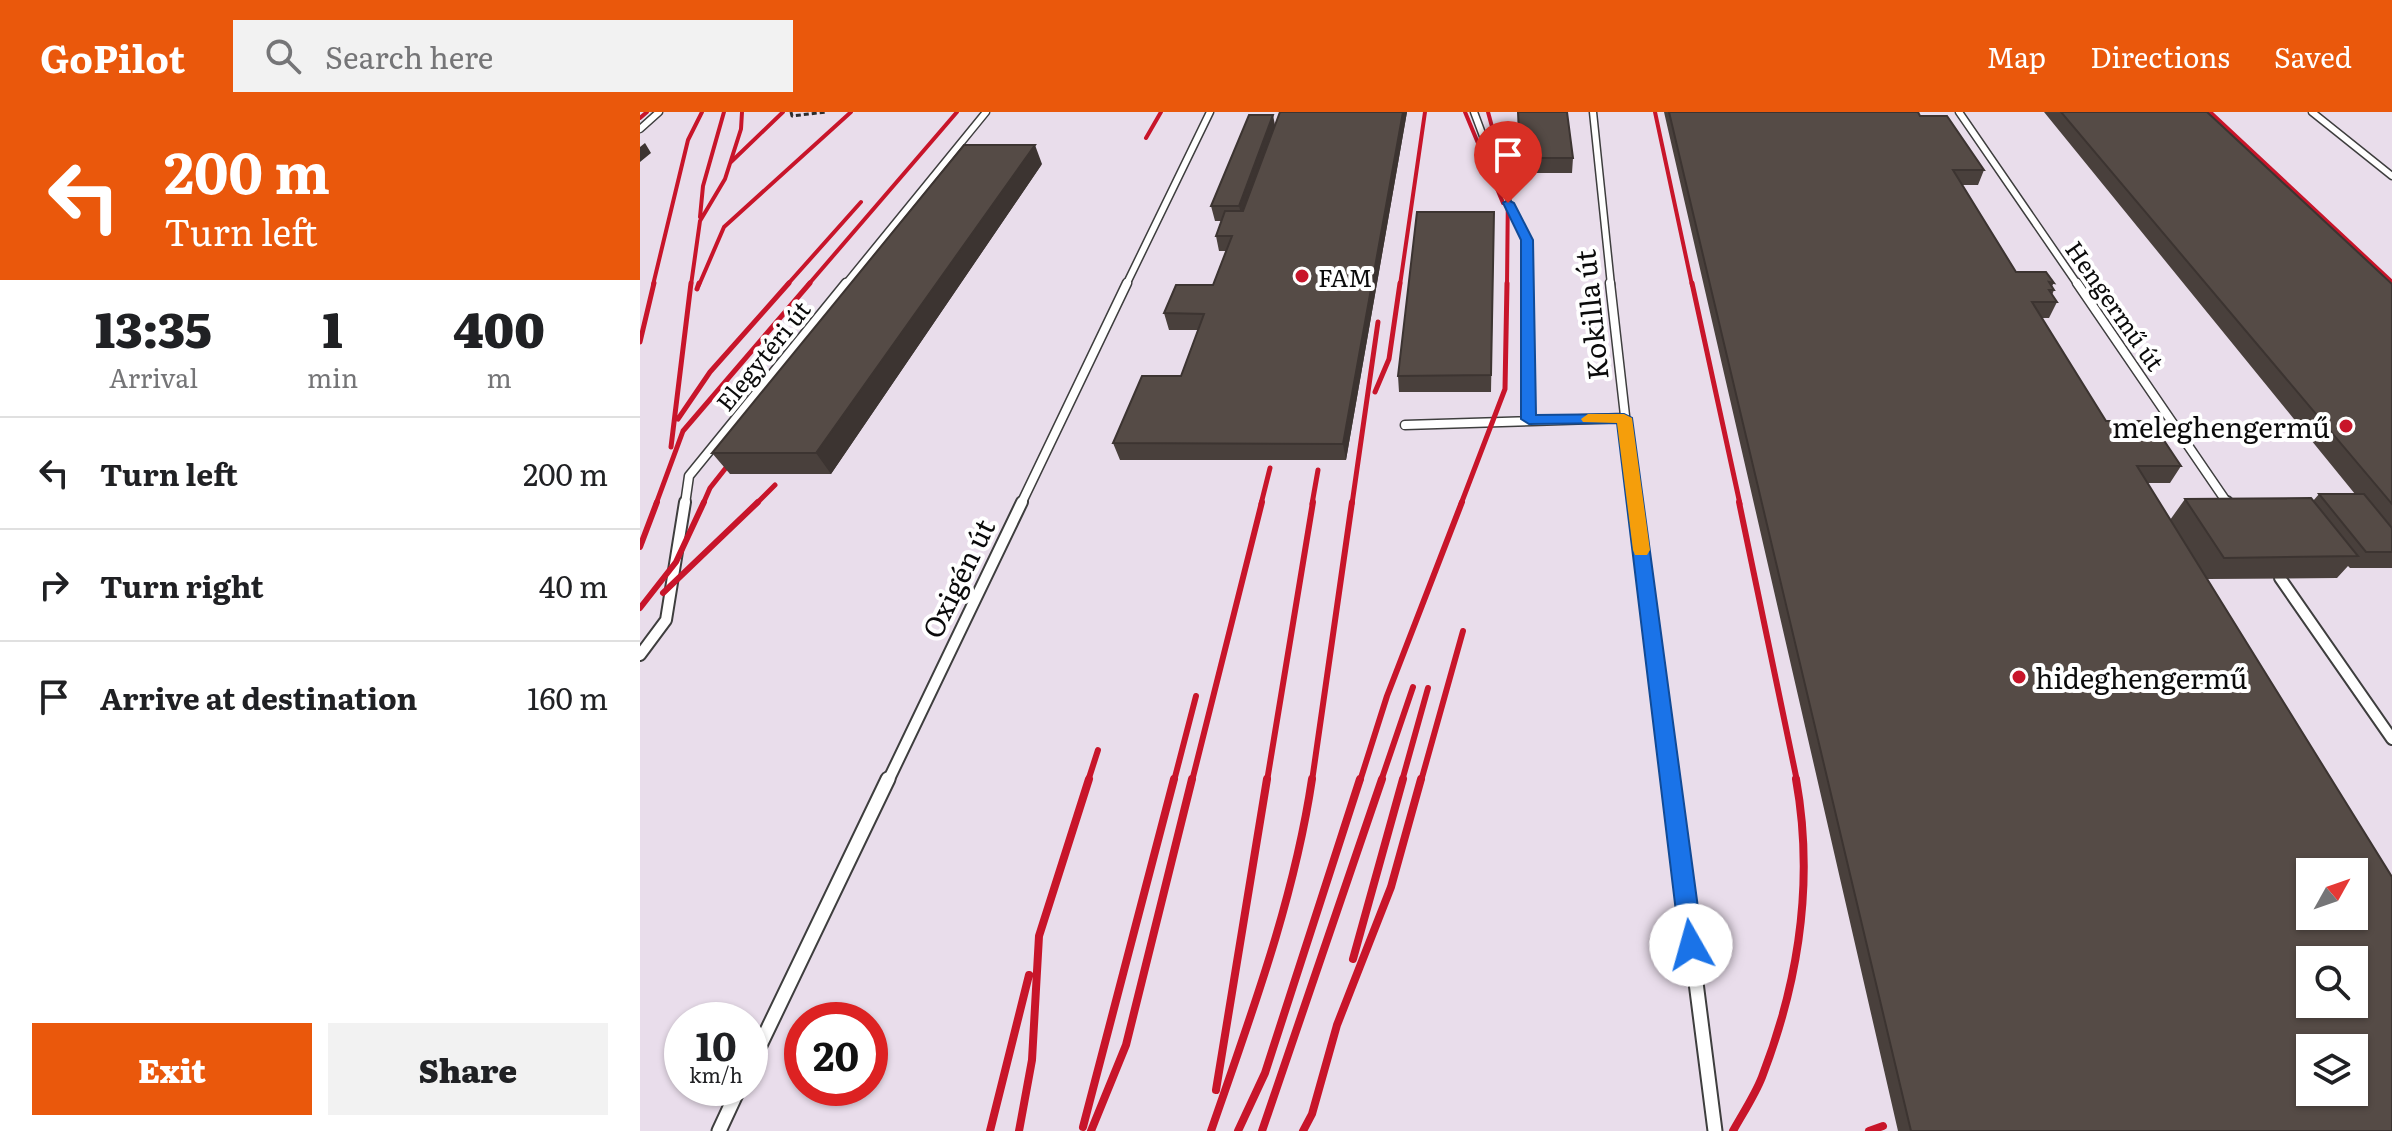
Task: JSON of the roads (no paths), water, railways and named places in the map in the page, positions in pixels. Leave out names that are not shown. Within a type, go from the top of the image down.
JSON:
[{"type":"lane","points":[[640,129],[659,112]]},
{"type":"lane","name":"Elegytéri út","points":[[640,655],[666,620],[689,476],[986,112]]},
{"type":"lane","name":"Oxigén út","points":[[768,1029],[1210,112]]},
{"type":"lane","points":[[1474,112],[1508,203],[1527,240],[1529,419]]},
{"type":"lane","name":"Kokilla út","points":[[1593,112],[1624,418],[1715,1131]]},
{"type":"lane","name":"Hengermű út","points":[[1959,112],[2240,520]]},
{"type":"lane","points":[[2312,112],[2392,176]]},
{"type":"lane","points":[[1405,425],[1624,418]]},
{"type":"lane","points":[[2280,578],[2392,739]]},
{"type":"lane","points":[[719,1131],[731,1106]]},
{"type":"railway","points":[[640,118],[647,112]]},
{"type":"railway","points":[[653,285],[688,140],[702,112]]},
{"type":"railway","points":[[700,217],[703,186],[724,112]]},
{"type":"railway","points":[[691,285],[700,221],[725,179],[741,129],[742,112]]},
{"type":"railway","points":[[731,162],[783,112]]},
{"type":"railway","points":[[699,285],[724,227],[851,112]]},
{"type":"railway","points":[[808,285],[957,112]]},
{"type":"railway","points":[[1146,138],[1161,112]]},
{"type":"railway","points":[[1400,285],[1425,112]]},
{"type":"railway","points":[[1465,112],[1503,203]]},
{"type":"railway","points":[[1488,112],[1508,186],[1507,285]]},
{"type":"railway","points":[[1655,112],[1692,285]]},
{"type":"railway","points":[[2210,112],[2392,282]]},
{"type":"railway","points":[[787,285],[861,202]]},
{"type":"railway","points":[[640,342],[654,283]]},
{"type":"railway","points":[[671,447],[691,283]]},
{"type":"railway","points":[[697,289],[699,283]]},
{"type":"railway","points":[[678,419],[710,372],[789,283]]},
{"type":"railway","points":[[656,504],[683,431],[810,283]]},
{"type":"railway","points":[[1375,392],[1389,359],[1400,283]]},
{"type":"railway","points":[[1461,504],[1505,389],[1507,283]]},
{"type":"railway","points":[[1692,283],[1740,504]]},
{"type":"railway","points":[[1352,504],[1378,322]]},
{"type":"railway","points":[[703,504],[710,488],[740,450]]},
{"type":"railway","points":[[1261,504],[1270,468]]},
{"type":"railway","points":[[1312,504],[1318,470]]},
{"type":"railway","points":[[758,502],[775,485]]},
{"type":"railway","points":[[640,547],[657,502]]},
{"type":"railway","points":[[640,608],[676,562],[704,502]]},
{"type":"railway","points":[[663,593],[758,502]]},
{"type":"railway","points":[[1192,781],[1262,502]]},
{"type":"railway","points":[[1267,781],[1313,502]]},
{"type":"railway","points":[[1312,781],[1352,502]]},
{"type":"railway","points":[[1360,781],[1387,696],[1462,502]]},
{"type":"railway","points":[[1739,502],[1797,781]]},
{"type":"railway","points":[[1421,781],[1463,631]]},
{"type":"railway","points":[[1381,781],[1413,687]]},
{"type":"railway","points":[[1402,781],[1428,688]]},
{"type":"railway","points":[[1174,781],[1196,696]]},
{"type":"railway","points":[[1088,781],[1098,750]]},
{"type":"railway","points":[[1019,1131],[1032,1060],[1039,936],[1089,779]]},
{"type":"railway","points":[[1083,1127],[1174,779]]},
{"type":"railway","points":[[1091,1131],[1126,1045],[1192,779]]},
{"type":"railway","points":[[1216,1090],[1267,779]]},
{"type":"railway","points":[[1211,1131],[1283,913],[1312,779]]},
{"type":"railway","points":[[1238,1131],[1265,1073],[1360,779]]},
{"type":"railway","points":[[1262,1131],[1382,779]]},
{"type":"railway","points":[[1353,959],[1403,779]]},
{"type":"railway","points":[[1303,1131],[1312,1114],[1337,1025],[1391,887],[1421,779]]},
{"type":"railway","points":[[1733,1131],[1762,1077],[1775,1041],[1794,967],[1803,892],[1801,817],[1796,779]]},
{"type":"railway","points":[[990,1131],[1029,975]]},
{"type":"railway","points":[[1869,1131],[1883,1126]]},
{"type":"place","name":"FAM","points":[[1302,276]]},
{"type":"place","name":"meleghengermű","points":[[2346,426]]},
{"type":"place","name":"hideghengermű","points":[[2019,677]]}]
